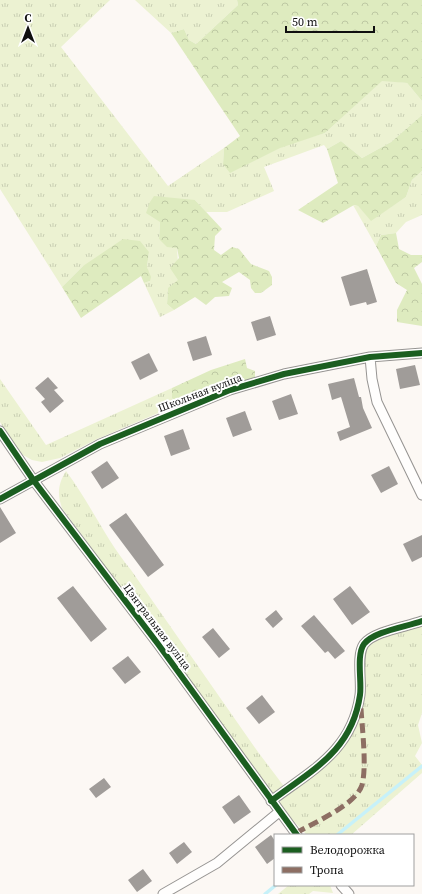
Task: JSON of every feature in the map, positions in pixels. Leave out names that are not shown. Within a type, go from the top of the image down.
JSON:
[{"type":"street","name":"Школьная вуліца","points":[[0,498],[100,444],[230,390],[284,374],[370,357],[422,353]]},
{"type":"street","points":[[370,357],[372,379],[377,402],[422,495]]},
{"type":"street","name":"Цэнтральная вуліца","points":[[0,431],[34,481],[158,644],[296,834]]},
{"type":"street","points":[[271,801],[333,754],[345,740],[357,709],[360,695],[360,656],[362,646],[371,636],[422,621]]},
{"type":"street","points":[[163,894],[217,862],[279,812]]},
{"type":"street","points":[[341,886],[349,894]]},
{"type":"green space","points":[[0,0],[110,0],[61,47],[168,186],[224,148],[223,164],[325,133],[382,80],[407,83],[422,101],[422,115],[391,142],[362,158],[341,141],[327,149],[324,145],[264,167],[274,191],[227,212],[206,212],[195,200],[160,222],[159,239],[177,248],[179,280],[168,289],[167,304],[174,310],[160,317],[144,283],[150,281],[147,267],[149,252],[83,266],[62,287],[0,189]]},
{"type":"green space","points":[[135,0],[237,0],[238,5],[196,44],[189,40],[184,29],[171,33]]},
{"type":"green space","points":[[237,0],[422,0],[422,101],[407,83],[382,81],[325,133],[280,148],[230,173],[223,164],[224,148],[240,136],[171,33],[184,29],[189,40],[196,44],[238,5]]},
{"type":"green space","points":[[422,115],[422,171],[412,180],[406,197],[371,221],[358,206],[354,205],[323,223],[298,210],[338,183],[327,149],[341,141],[362,158],[391,142]]},
{"type":"green space","points":[[422,171],[422,215],[406,222],[396,233],[381,235],[376,246],[353,205],[358,206],[371,220],[406,197],[412,180]]},
{"type":"green space","points":[[154,196],[195,200],[222,229],[215,236],[214,250],[221,255],[232,247],[239,249],[251,264],[269,271],[272,277],[272,285],[261,293],[255,293],[251,288],[250,280],[239,272],[222,282],[232,288],[229,296],[215,297],[206,305],[195,297],[174,310],[167,304],[168,288],[178,280],[170,268],[179,258],[177,248],[167,247],[159,239],[160,222],[146,213]]},
{"type":"green space","points":[[396,233],[399,249],[411,255],[422,255],[422,262],[414,268],[422,284],[422,326],[397,322],[397,310],[407,290],[396,283],[376,246],[381,235]]},
{"type":"green space","points":[[123,239],[140,241],[149,252],[147,267],[151,277],[150,281],[144,283],[141,276],[81,318],[62,287],[83,266]]},
{"type":"green space","points":[[245,359],[247,368],[255,371],[255,377],[177,405],[172,398],[172,388],[211,370]]},
{"type":"green space","points":[[0,379],[46,445],[172,388],[172,398],[177,405],[97,439],[60,458],[42,462],[32,460],[23,455],[13,443],[0,422]]},
{"type":"green space","points":[[66,471],[122,558],[258,752],[283,785],[283,789],[277,793],[273,793],[62,508],[59,498],[59,489],[61,480]]},
{"type":"green space","points":[[422,625],[422,713],[418,725],[422,743],[415,756],[422,765],[422,773],[352,834],[306,834],[286,813],[280,803],[281,798],[327,764],[346,743],[357,718],[359,709],[366,647],[375,639]]},
{"type":"green space","points":[[288,886],[330,886],[333,893],[313,891],[309,894],[278,894]]},
{"type":"building","points":[[367,269],[377,302],[367,305],[366,302],[350,306],[341,277]]},
{"type":"building","points":[[270,316],[276,335],[257,341],[251,322]]},
{"type":"building","points":[[206,336],[212,355],[193,361],[187,342]]},
{"type":"building","points":[[149,353],[158,371],[140,380],[131,362]]},
{"type":"building","points":[[415,365],[420,385],[400,389],[396,369]]},
{"type":"building","points":[[48,377],[58,388],[54,390],[64,401],[50,413],[41,402],[45,399],[35,388]]},
{"type":"building","points":[[354,378],[359,397],[361,397],[363,408],[372,428],[340,441],[337,432],[350,427],[341,397],[332,400],[328,384]]},
{"type":"building","points":[[291,394],[298,414],[279,420],[272,401]]},
{"type":"building","points":[[245,411],[252,430],[233,437],[226,418]]},
{"type":"building","points":[[183,429],[190,449],[171,456],[164,436]]},
{"type":"building","points":[[107,461],[119,478],[102,489],[91,472]]},
{"type":"building","points":[[389,466],[398,484],[381,493],[371,475]]},
{"type":"building","points":[[0,507],[16,533],[0,543]]},
{"type":"building","points":[[126,513],[164,565],[148,577],[109,525]]},
{"type":"building","points":[[422,535],[422,557],[412,562],[403,544]]},
{"type":"building","points":[[73,586],[107,629],[91,642],[57,598]]},
{"type":"building","points":[[350,586],[370,612],[352,625],[333,599]]},
{"type":"building","points":[[276,610],[283,619],[273,628],[265,619]]},
{"type":"building","points":[[314,615],[345,651],[335,659],[328,651],[325,653],[301,626]]},
{"type":"building","points":[[213,628],[230,649],[219,658],[202,637]]},
{"type":"building","points":[[128,656],[141,672],[125,684],[112,668]]},
{"type":"building","points":[[262,695],[275,712],[259,724],[246,708]]},
{"type":"building","points":[[104,778],[111,787],[96,798],[89,789]]},
{"type":"building","points":[[239,795],[251,812],[234,824],[222,807]]},
{"type":"building","points":[[271,835],[274,840],[274,859],[267,864],[255,847]]},
{"type":"building","points":[[184,842],[192,852],[177,864],[169,853]]},
{"type":"building","points":[[143,869],[152,881],[137,892],[128,880]]},
{"type":"waterway","points":[[338,834],[422,766]]},
{"type":"waterway","points":[[265,894],[275,886]]},
{"type":"marked path","points":[[296,833],[323,819],[352,800],[362,785],[364,758],[361,708]]},
{"type":"cycle path","points":[[0,499],[100,444],[230,390],[284,374],[370,357],[422,353]]},
{"type":"cycle path","points":[[0,431],[34,481],[158,644],[296,834]]},
{"type":"cycle path","points":[[271,801],[315,769],[339,745],[348,731],[356,714],[360,695],[360,655],[364,644],[375,636],[422,621]]}]
